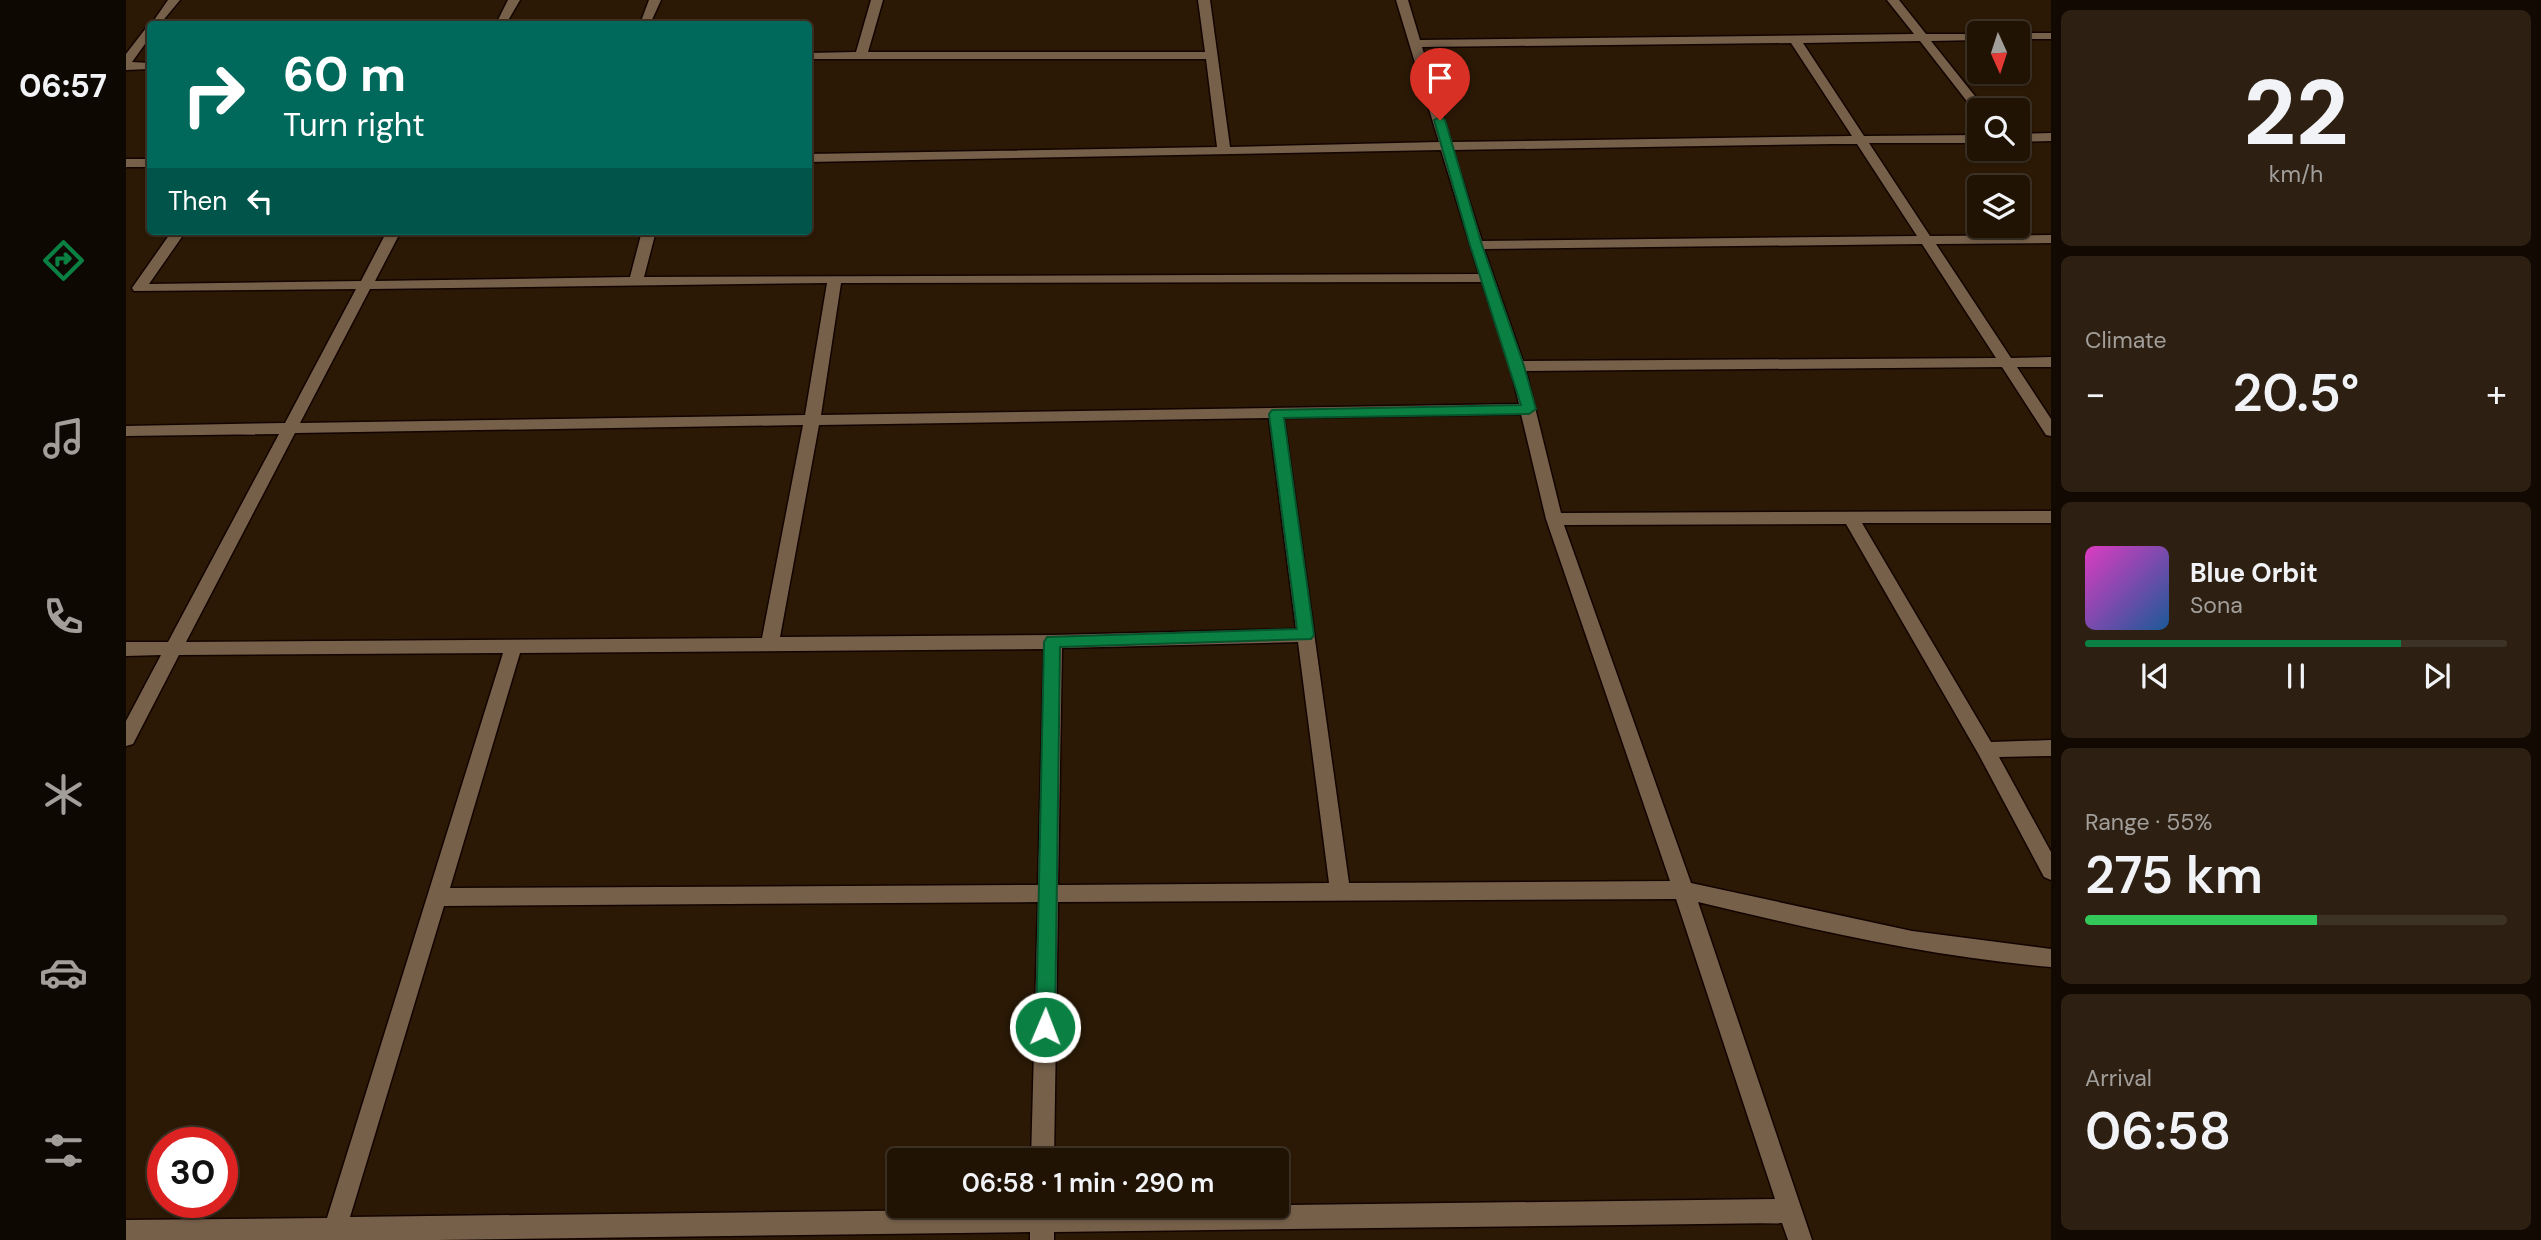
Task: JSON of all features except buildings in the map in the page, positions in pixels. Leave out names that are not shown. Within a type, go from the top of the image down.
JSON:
[{"type":"street","points":[[157,21],[174,0]]},
{"type":"street","points":[[503,21],[514,0]]},
{"type":"street","points":[[646,21],[655,0]]},
{"type":"street","points":[[861,55],[877,0]]},
{"type":"street","points":[[1204,0],[1224,152]]},
{"type":"street","points":[[1402,0],[1486,278],[1517,366],[1554,519],[1684,890],[1800,1240]]},
{"type":"street","points":[[1893,0],[1971,98]]},
{"type":"street","points":[[126,64],[147,34]]},
{"type":"street","points":[[2030,36],[2051,36]]},
{"type":"street","points":[[1415,44],[1967,37]]},
{"type":"street","points":[[1794,38],[2051,431]]},
{"type":"street","points":[[812,56],[1211,55]]},
{"type":"street","points":[[126,64],[147,66]]},
{"type":"street","points":[[2030,138],[2051,137]]},
{"type":"street","points":[[812,158],[1224,152],[1448,145],[1967,139]]},
{"type":"street","points":[[126,163],[147,163]]},
{"type":"street","points":[[132,288],[176,235]]},
{"type":"street","points":[[126,739],[392,235]]},
{"type":"street","points":[[636,282],[648,235]]},
{"type":"street","points":[[1476,245],[2051,239]]},
{"type":"street","points":[[132,288],[835,279],[1486,278]]},
{"type":"street","points":[[770,644],[812,421],[835,279]]},
{"type":"street","points":[[1517,366],[2051,362]]},
{"type":"street","points":[[126,431],[1529,409]]},
{"type":"street","points":[[1276,414],[1340,892]]},
{"type":"street","points":[[1554,519],[2051,517]]},
{"type":"street","points":[[1851,518],[1986,750],[2051,871]]},
{"type":"street","points":[[126,649],[172,651],[1052,642],[1306,635]]},
{"type":"street","points":[[1043,1148],[1052,642]]},
{"type":"street","points":[[335,1229],[513,648]]},
{"type":"street","points":[[1986,750],[2051,748]]},
{"type":"street","points":[[435,897],[1684,890],[1880,936],[2009,955],[2051,958]]},
{"type":"street","points":[[126,1232],[1791,1211]]},
{"type":"route","points":[[1045,1027],[1052,642],[1306,635],[1276,414],[1529,409],[1486,278],[1440,120]]}]
